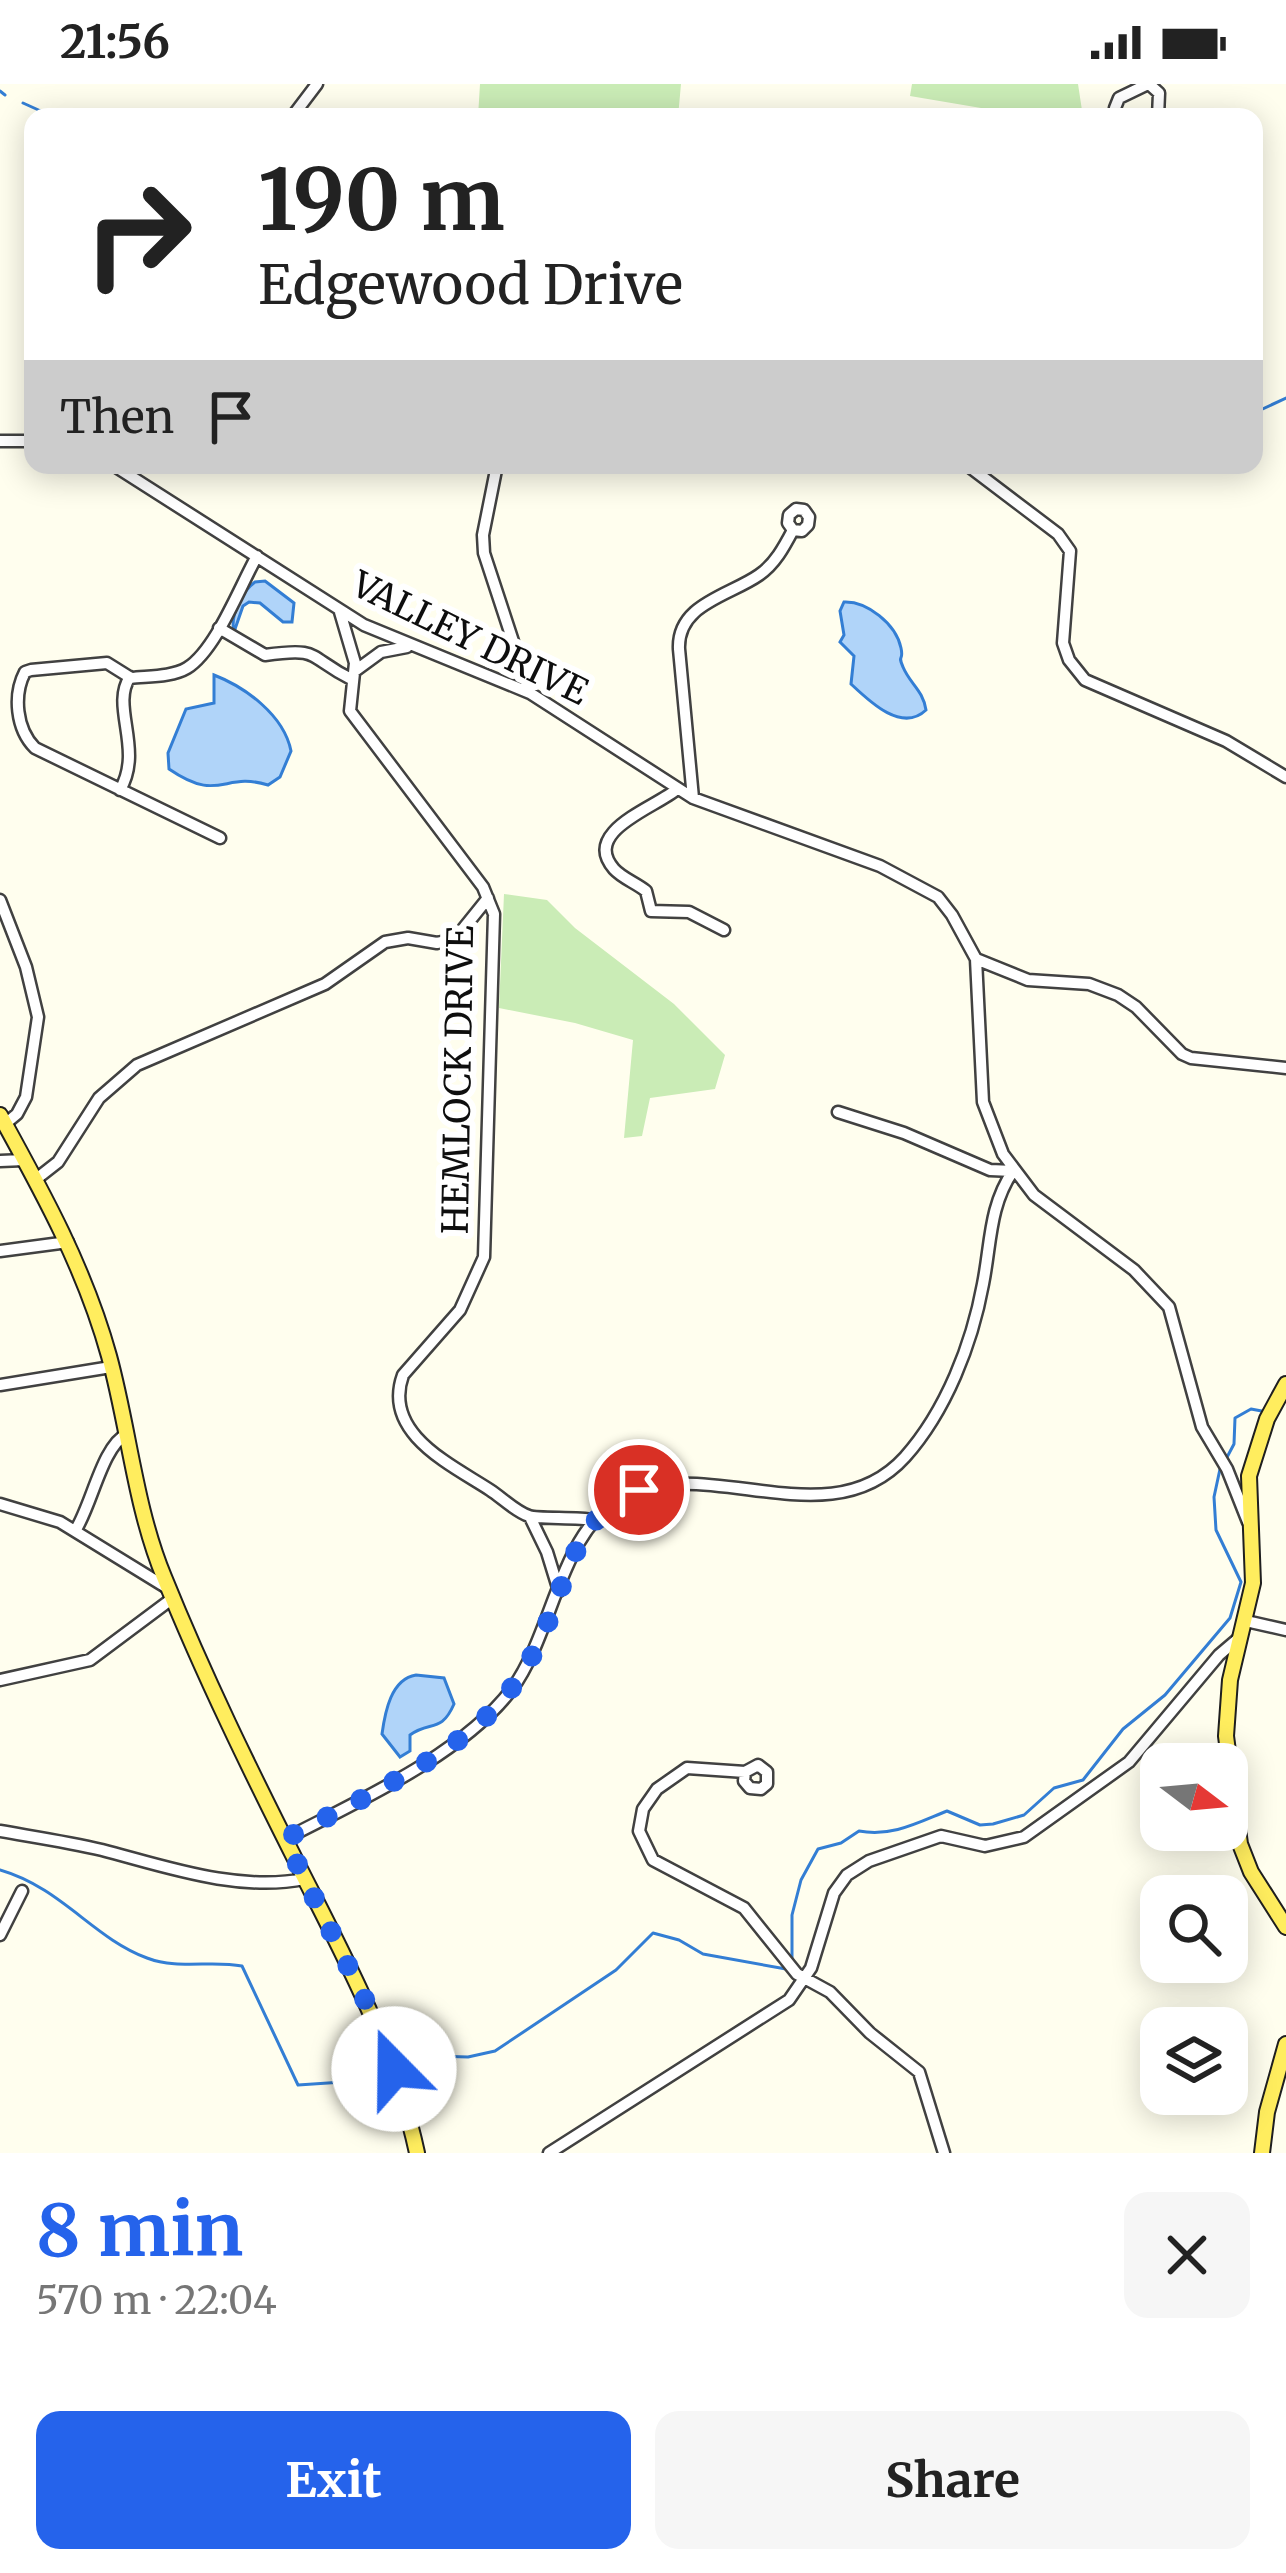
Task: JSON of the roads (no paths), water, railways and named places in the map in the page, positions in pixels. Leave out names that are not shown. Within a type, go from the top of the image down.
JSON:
[{"type":"main road","points":[[3,1120],[68,1242],[111,1367],[149,1534],[171,1593],[386,2046],[417,2153]]},
{"type":"main road","points":[[1286,1384],[1270,1413],[1249,1476],[1253,1583],[1226,1706],[1235,1826],[1251,1872],[1286,1928]]},
{"type":"main road","points":[[1262,2153],[1267,2112],[1286,2044]]},
{"type":"street","points":[[299,108],[317,84]]},
{"type":"street","points":[[1115,108],[1119,98],[1148,84]]},
{"type":"street","name":"VALLEY DRIVE","points":[[127,474],[338,608],[410,646],[530,693],[693,798],[916,882],[938,897],[976,959],[983,1102],[1013,1172],[1034,1195],[1149,1282],[1169,1307],[1202,1427],[1248,1522]]},
{"type":"street","points":[[495,474],[484,554],[530,693]]},
{"type":"street","points":[[980,474],[1058,534],[1070,550],[1063,644],[1085,680],[1226,741],[1286,777]]},
{"type":"street","points":[[693,798],[681,630],[706,602],[758,575],[778,556],[793,530]]},
{"type":"street","points":[[220,838],[46,754],[28,740],[19,721],[20,680],[31,670],[107,663],[130,677],[182,671],[219,628],[256,556]]},
{"type":"street","name":"HEMLOCK DRIVE","points":[[338,608],[354,676],[350,700],[355,719],[488,898],[494,914],[484,1257],[460,1310],[409,1365],[398,1398],[406,1426],[426,1447],[530,1517]]},
{"type":"street","points":[[219,628],[265,655],[291,649],[312,653],[354,676],[381,652],[410,646]]},
{"type":"street","points":[[120,790],[131,762],[123,691],[130,677]]},
{"type":"street","points":[[676,789],[619,824],[607,842],[607,857],[617,874],[646,891],[651,911],[689,912],[724,930]]},
{"type":"street","points":[[35,1180],[58,1162],[99,1098],[125,1072],[325,984],[385,942],[455,939],[488,898]]},
{"type":"street","points":[[0,900],[26,967],[38,1017],[26,1097],[17,1114],[3,1120]]},
{"type":"street","points":[[976,959],[1028,980],[1089,984],[1118,995],[1191,1058],[1286,1068]]},
{"type":"street","name":"VALLEY DRIVE","points":[[838,1112],[904,1133],[990,1170],[1013,1172]]},
{"type":"street","points":[[0,1161],[24,1160]]},
{"type":"street","points":[[285,1839],[423,1762],[477,1724],[525,1668],[579,1542],[593,1520],[613,1503],[639,1490],[698,1486],[822,1494],[852,1490],[891,1470],[930,1420],[966,1349],[984,1281],[993,1212],[1013,1172]]},
{"type":"street","points":[[0,1251],[68,1242]]},
{"type":"street","points":[[0,1385],[111,1367]]},
{"type":"street","points":[[75,1531],[110,1448],[127,1434]]},
{"type":"street","points":[[1223,1465],[1249,1476]]},
{"type":"street","points":[[0,1504],[75,1531],[171,1593],[101,1654],[0,1680]]},
{"type":"street","points":[[559,1591],[530,1517],[593,1520]]},
{"type":"street","points":[[549,2153],[770,2015],[801,1977],[839,1882],[856,1868],[941,1836],[998,1846],[1024,1838],[1129,1762],[1243,1629],[1286,1630]]},
{"type":"street","points":[[745,1772],[691,1767],[676,1772],[647,1800],[639,1831],[653,1860],[745,1908],[801,1977],[830,1992],[870,2033],[919,2072],[944,2153]]},
{"type":"street","points":[[0,1831],[88,1847],[196,1875],[279,1884],[305,1880]]},
{"type":"street","points":[[0,1935],[22,1891]]},
{"type":"water","points":[[265,581],[294,603],[292,622],[283,622],[260,603],[249,602],[234,632],[241,598],[255,582]]},
{"type":"water","points":[[844,602],[871,610],[887,623],[926,710],[917,716],[897,717],[851,684],[854,656],[840,642]]},
{"type":"water","points":[[214,675],[262,704],[287,738],[291,751],[280,777],[268,785],[211,786],[169,769],[168,753],[186,709],[214,703]]},
{"type":"water","points":[[416,1675],[444,1678],[454,1704],[440,1723],[410,1735],[410,1751],[400,1757],[382,1734],[385,1716],[395,1690]]},
{"type":"waterway","points":[[0,91],[5,95]]},
{"type":"waterway","points":[[23,103],[34,108]]},
{"type":"waterway","points":[[1263,409],[1286,398]]},
{"type":"waterway","points":[[1225,1461],[1234,1444],[1235,1418],[1251,1409],[1267,1412]]},
{"type":"waterway","points":[[792,1962],[792,1915],[801,1880],[818,1849],[841,1843],[859,1831],[893,1830],[947,1811],[980,1825],[1024,1815],[1054,1788],[1083,1780],[1123,1729],[1165,1695],[1230,1618],[1241,1582],[1216,1530],[1214,1497],[1220,1469]]},
{"type":"waterway","points":[[0,1870],[42,1889],[110,1938],[147,1958],[242,1966],[298,2085],[373,2080]]},
{"type":"waterway","points":[[412,2066],[434,2056],[468,2057],[495,2051],[616,1970],[653,1933],[679,1940],[703,1954],[786,1969]]}]
